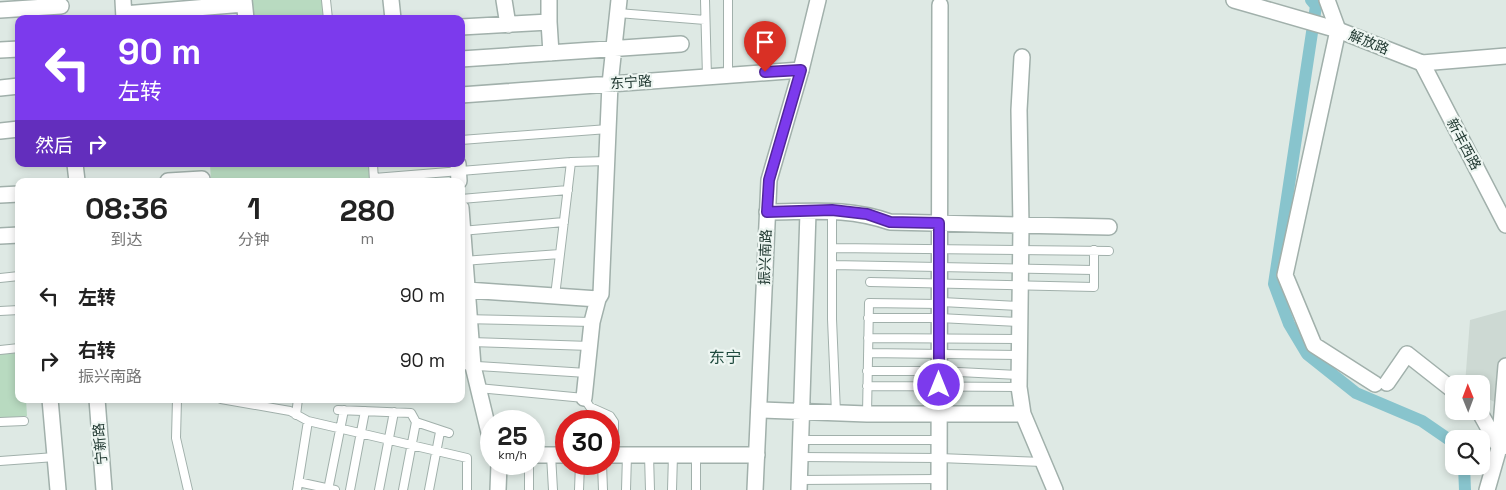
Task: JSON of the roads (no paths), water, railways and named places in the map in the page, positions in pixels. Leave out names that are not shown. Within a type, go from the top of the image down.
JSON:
[{"type":"street","points":[[391,0],[393,15]]},
{"type":"street","points":[[504,0],[508,24]]},
{"type":"street","points":[[549,0],[551,53]]},
{"type":"street","name":"振兴南路","points":[[755,490],[769,180],[801,70],[818,0]]},
{"type":"street","name":"解放路","points":[[1234,0],[1338,30],[1422,63],[1506,56]]},
{"type":"street","points":[[1327,0],[1338,30],[1285,275],[1314,346],[1381,384],[1407,354],[1445,384]]},
{"type":"street","points":[[939,484],[940,5]]},
{"type":"street","points":[[10,6],[61,8]]},
{"type":"street","points":[[584,398],[592,322],[598,299],[602,294],[610,84],[619,6]]},
{"type":"street","points":[[124,11],[245,8]]},
{"type":"street","points":[[465,27],[549,22]]},
{"type":"street","points":[[465,59],[681,44]]},
{"type":"street","points":[[0,50],[15,49]]},
{"type":"street","points":[[1022,57],[1019,110],[1021,226],[1019,381],[1023,414],[1055,490]]},
{"type":"street","name":"新丰西路","points":[[1422,63],[1506,225]]},
{"type":"street","name":"东宁路","points":[[465,95],[801,70]]},
{"type":"street","points":[[0,88],[15,86]]},
{"type":"street","points":[[0,131],[15,129]]},
{"type":"street","points":[[0,195],[15,194]]},
{"type":"street","points":[[767,212],[832,210],[867,214],[890,222],[1109,227]]},
{"type":"street","points":[[799,485],[808,212]]},
{"type":"street","points":[[0,236],[15,235]]},
{"type":"street","points":[[483,410],[478,388],[467,365],[471,342],[465,319],[465,287],[598,299]]},
{"type":"street","points":[[1487,490],[1502,447],[1506,366]]},
{"type":"street","points":[[50,403],[58,490]]},
{"type":"street","name":"宁新路","points":[[97,403],[104,490]]},
{"type":"street","points":[[759,410],[867,414],[1023,414]]},
{"type":"street","points":[[1485,420],[1502,447]]},
{"type":"street","points":[[620,457],[757,455]]},
{"type":"street","points":[[498,475],[498,490]]},
{"type":"lane","points":[[326,0],[328,15]]},
{"type":"lane","points":[[707,0],[707,76]]},
{"type":"lane","points":[[728,0],[728,75]]},
{"type":"lane","points":[[619,6],[706,20]]},
{"type":"lane","points":[[465,140],[608,129]]},
{"type":"lane","points":[[395,178],[572,162],[607,161]]},
{"type":"lane","points":[[555,296],[572,162]]},
{"type":"lane","points":[[465,200],[568,190]]},
{"type":"lane","points":[[832,210],[836,413]]},
{"type":"lane","points":[[465,231],[564,222]]},
{"type":"lane","points":[[832,248],[1109,251]]},
{"type":"lane","points":[[870,282],[1094,287],[1094,250]]},
{"type":"lane","points":[[465,261],[560,254]]},
{"type":"lane","points":[[832,265],[1093,270]]},
{"type":"lane","points":[[0,278],[15,276]]},
{"type":"lane","points":[[939,311],[942,302],[1020,306]]},
{"type":"lane","points":[[867,414],[869,303],[1020,322]]},
{"type":"lane","points":[[0,311],[15,310]]},
{"type":"lane","points":[[868,318],[939,311]]},
{"type":"lane","points":[[465,319],[592,322]]},
{"type":"lane","points":[[868,338],[1020,339]]},
{"type":"lane","points":[[471,342],[590,346]]},
{"type":"lane","points":[[0,350],[15,348]]},
{"type":"lane","points":[[868,353],[939,352],[1019,355]]},
{"type":"lane","points":[[467,365],[587,373]]},
{"type":"lane","points":[[868,371],[939,378],[1019,381]]},
{"type":"lane","points":[[867,386],[939,378],[1019,381]]},
{"type":"lane","points":[[478,388],[584,398],[590,407],[597,410]]},
{"type":"lane","points":[[177,403],[176,438],[188,490]]},
{"type":"lane","points":[[244,403],[290,411],[308,421],[467,458],[467,490]]},
{"type":"lane","points":[[296,415],[298,403]]},
{"type":"lane","points":[[308,421],[297,486],[330,489],[340,429],[341,410],[411,413],[416,422],[403,490]]},
{"type":"lane","points":[[350,490],[365,411]]},
{"type":"lane","points":[[379,490],[394,412]]},
{"type":"lane","points":[[0,422],[24,421]]},
{"type":"lane","points":[[416,422],[444,432],[437,451],[430,490]]},
{"type":"lane","points":[[800,440],[939,440]]},
{"type":"lane","points":[[649,455],[650,490]]},
{"type":"lane","points":[[672,490],[673,455]]},
{"type":"lane","points":[[696,455],[696,490]]},
{"type":"lane","points":[[0,461],[55,457]]},
{"type":"lane","points":[[800,457],[939,458],[1043,462]]},
{"type":"lane","points":[[529,475],[529,490]]},
{"type":"lane","points":[[553,490],[556,475]]},
{"type":"lane","points":[[580,475],[580,490]]},
{"type":"lane","points":[[603,490],[608,475]]},
{"type":"lane","points":[[620,475],[626,490]]},
{"type":"lane","points":[[799,485],[939,484]]},
{"type":"waterway","points":[[1311,0],[1316,6],[1274,284],[1289,324],[1307,354],[1356,393],[1422,421],[1445,437]]},
{"type":"waterway","points":[[1464,475],[1465,490]]},
{"type":"district","name":"东宁","points":[[725,357]]}]
